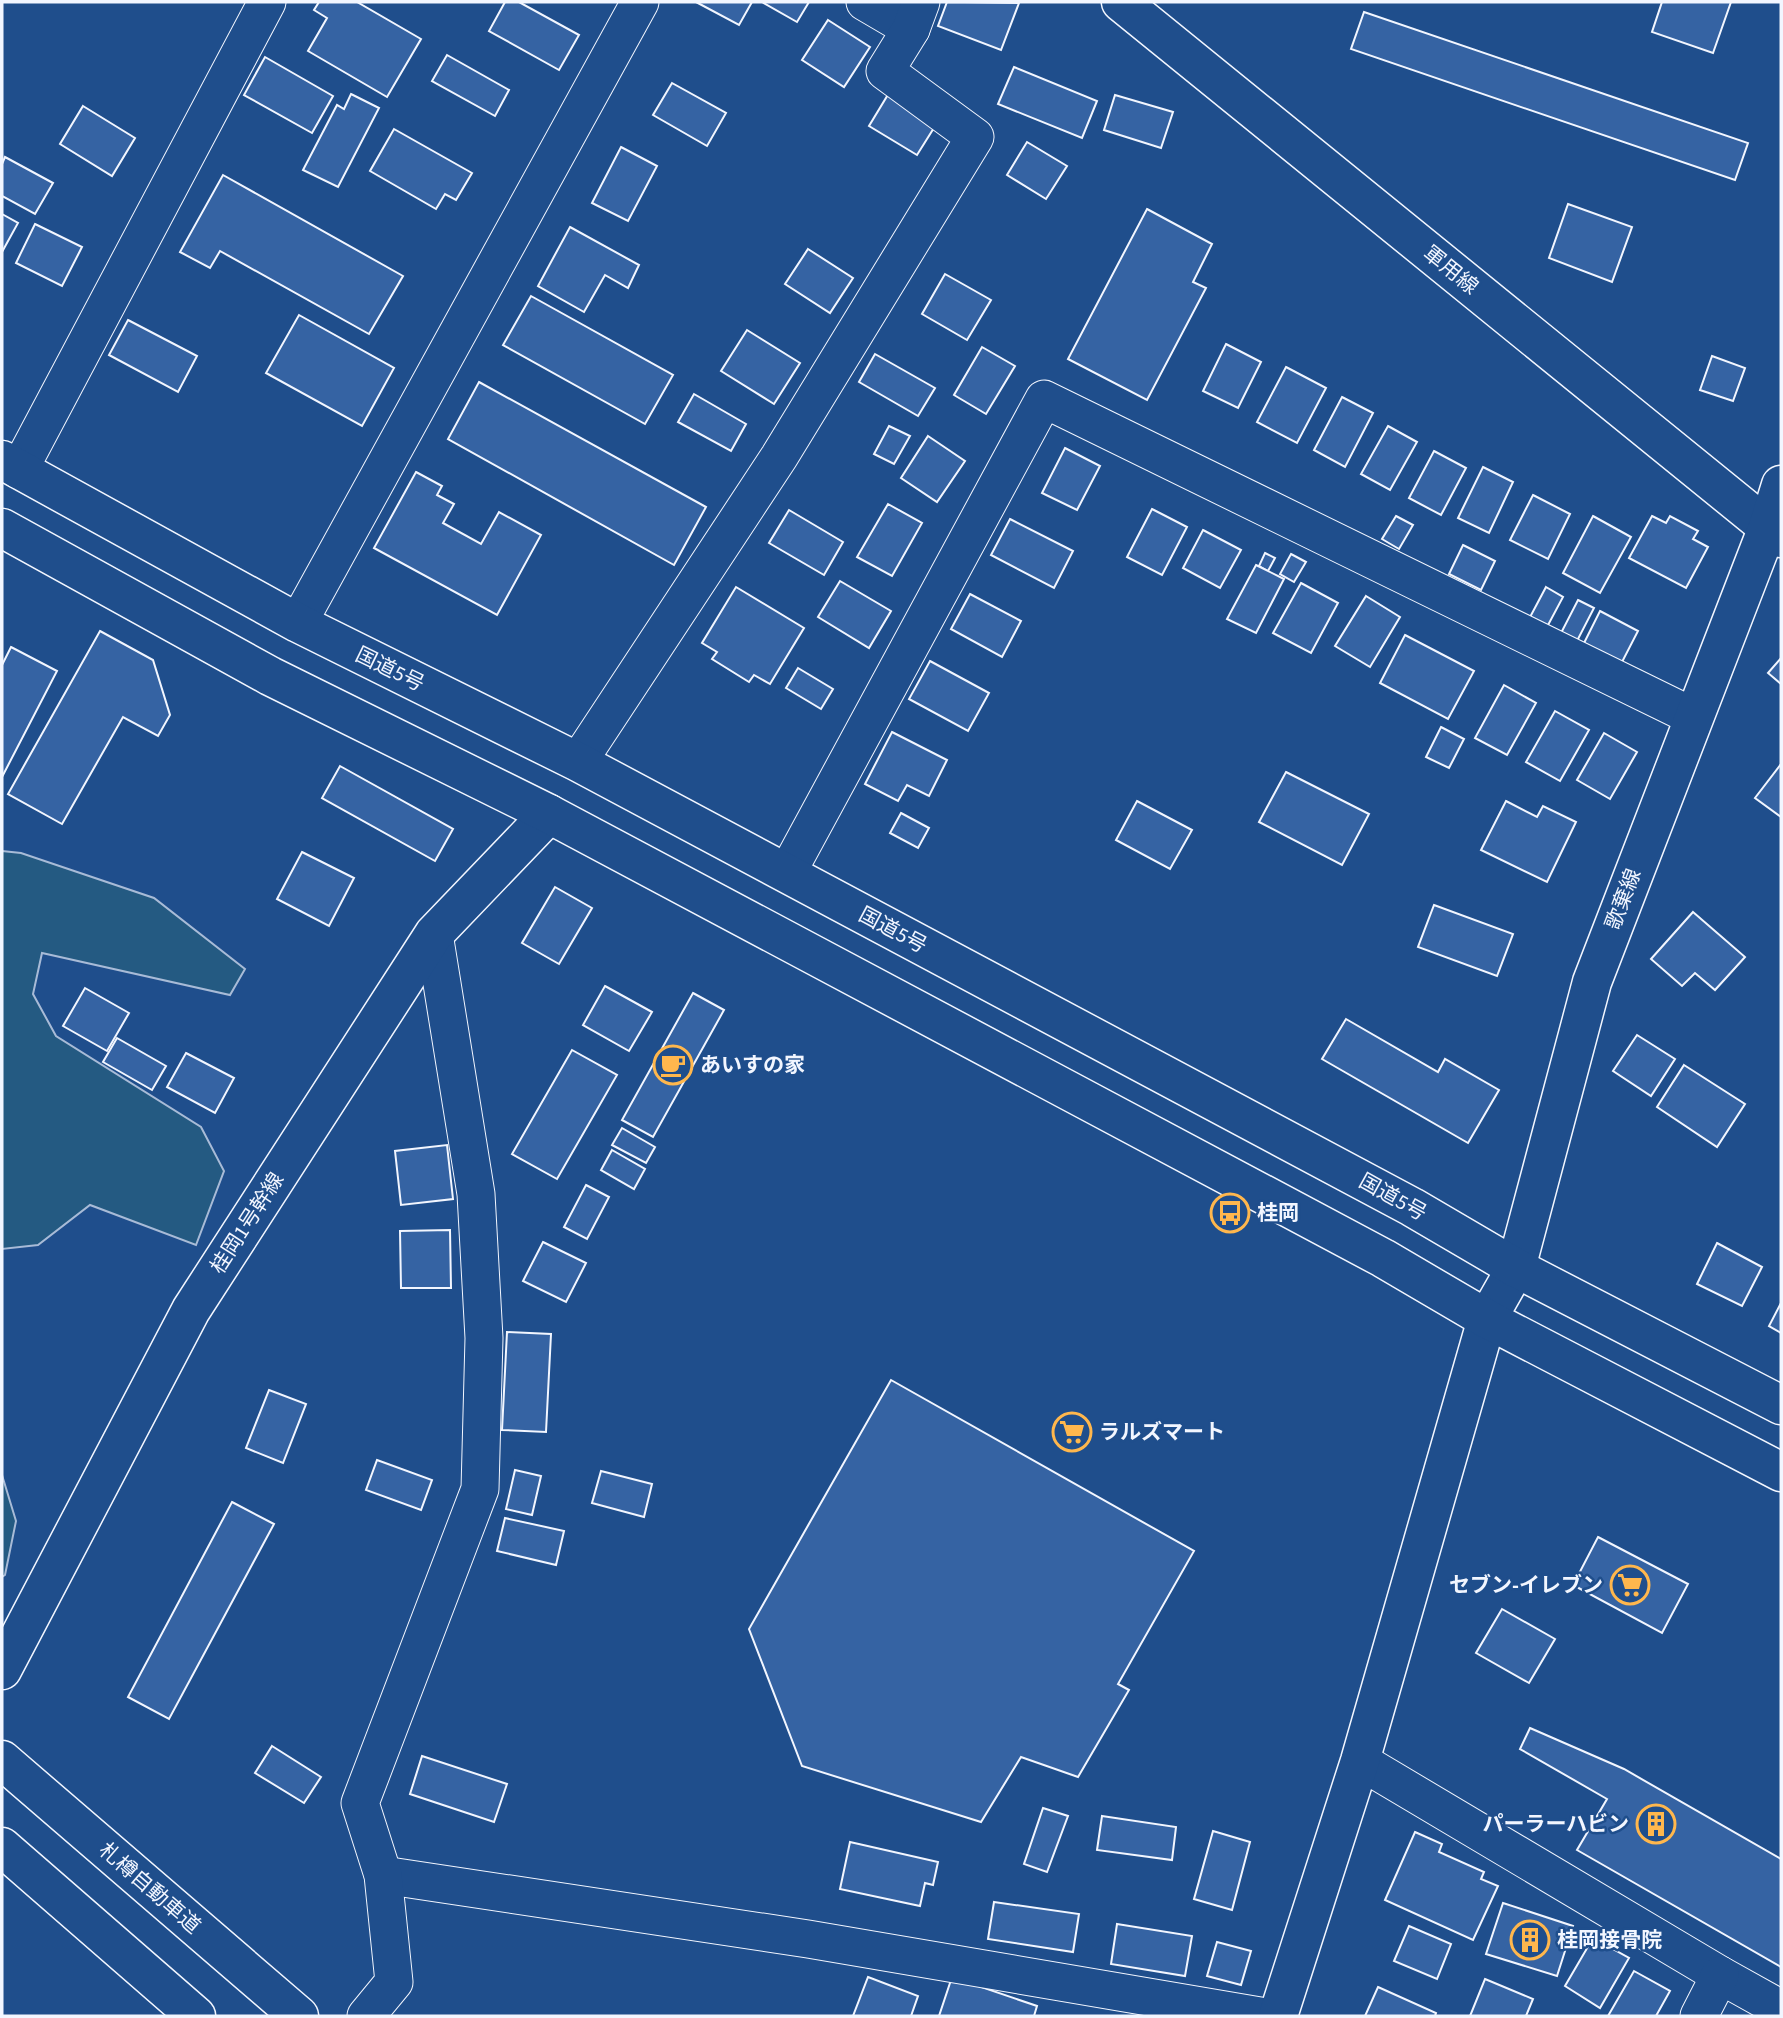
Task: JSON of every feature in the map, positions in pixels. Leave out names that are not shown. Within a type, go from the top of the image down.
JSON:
[{"type":"main road","name":"軍用線","points":[[1121,2],[1774,532]]},
{"type":"main road","name":"国道5号","points":[[11,465],[298,623],[578,762],[1400,1200],[1516,1268],[1781,1405]]},
{"type":"main road","name":"歌棄線","points":[[1278,2016],[1360,1761],[1488,1319],[1516,1268],[1591,982],[1694,718],[1774,532],[1781,485]]},
{"type":"main road","points":[[2,528],[270,676],[549,814],[1383,1258],[1488,1319],[1781,1472]]},
{"type":"main road","name":"桂岡1号幹線","points":[[2,1670],[191,1310],[435,934],[549,814]]},
{"type":"main road","name":"札樽自動車道","points":[[2,1760],[287,2006]]},
{"type":"main road","points":[[2,1847],[196,2016]]},
{"type":"street","points":[[11,465],[267,2]]},
{"type":"street","points":[[298,623],[640,2]]},
{"type":"street","points":[[578,762],[779,457],[975,137],[885,71],[916,15],[865,2]]},
{"type":"street","points":[[787,873],[1044,399],[1694,718]]},
{"type":"street","points":[[366,2016],[394,1982],[383,1875],[360,1803],[480,1489],[484,1338],[476,1194],[435,934]]},
{"type":"street","points":[[1360,1761],[1720,1975],[1781,2008]]},
{"type":"street","points":[[383,1875],[808,1939],[1260,2016]]},
{"type":"street","points":[[1699,2016],[1720,1975]]},
{"type":"shaded area","points":[[2,851],[21,853],[154,898],[245,969],[230,995],[42,953],[33,994],[56,1036],[201,1127],[224,1171],[196,1245],[90,1205],[38,1245],[2,1249]]},
{"type":"shaded area","points":[[2,1475],[16,1521],[5,1575],[2,1577]]},
{"type":"building","points":[[319,2],[357,2],[421,39],[387,97],[308,51],[327,18],[314,10]]},
{"type":"building","points":[[505,2],[519,2],[579,35],[559,70],[489,31]]},
{"type":"building","points":[[696,2],[752,2],[739,25]]},
{"type":"building","points":[[762,2],[809,2],[797,22]]},
{"type":"building","points":[[947,2],[1019,3],[1001,50],[938,26]]},
{"type":"building","points":[[1662,2],[1731,2],[1713,53],[1652,32]]},
{"type":"building","points":[[1364,12],[1748,143],[1735,180],[1351,49]]},
{"type":"building","points":[[828,20],[870,47],[844,87],[802,60]]},
{"type":"building","points":[[447,55],[509,90],[495,116],[432,81]]},
{"type":"building","points":[[265,57],[333,96],[312,133],[244,95]]},
{"type":"building","points":[[1014,67],[1097,101],[1082,138],[998,104]]},
{"type":"building","points":[[672,83],[726,113],[707,146],[653,115]]},
{"type":"building","points":[[889,93],[937,123],[917,155],[869,126]]},
{"type":"building","points":[[351,94],[379,108],[338,187],[303,170],[337,105],[344,109]]},
{"type":"building","points":[[1115,95],[1173,112],[1161,148],[1104,130]]},
{"type":"building","points":[[83,106],[135,138],[112,176],[60,144]]},
{"type":"building","points":[[394,129],[472,173],[456,200],[445,194],[436,209],[370,171]]},
{"type":"building","points":[[1027,142],[1067,166],[1046,199],[1007,175]]},
{"type":"building","points":[[621,147],[657,166],[628,221],[592,203]]},
{"type":"building","points":[[5,157],[53,183],[35,214],[2,196],[2,164]]},
{"type":"building","points":[[223,175],[403,276],[369,334],[220,251],[210,268],[180,252]]},
{"type":"building","points":[[1568,204],[1632,227],[1612,282],[1549,258]]},
{"type":"building","points":[[1147,209],[1212,244],[1193,282],[1206,288],[1147,400],[1068,359]]},
{"type":"building","points":[[2,214],[18,223],[2,252]]},
{"type":"building","points":[[35,224],[82,247],[62,286],[16,263]]},
{"type":"building","points":[[570,227],[639,265],[628,288],[605,275],[584,312],[538,286]]},
{"type":"building","points":[[808,249],[853,278],[830,313],[785,284]]},
{"type":"building","points":[[945,274],[991,300],[967,340],[922,314]]},
{"type":"building","points":[[531,296],[673,375],[645,424],[503,345]]},
{"type":"building","points":[[299,315],[394,368],[362,426],[266,373]]},
{"type":"building","points":[[128,320],[197,356],[178,392],[109,355]]},
{"type":"building","points":[[747,330],[800,363],[774,404],[721,371]]},
{"type":"building","points":[[1226,344],[1261,362],[1238,408],[1203,391]]},
{"type":"building","points":[[982,347],[1015,366],[986,414],[954,395]]},
{"type":"building","points":[[875,354],[935,388],[918,416],[859,382]]},
{"type":"building","points":[[1712,356],[1745,368],[1733,401],[1700,390]]},
{"type":"building","points":[[1286,367],[1326,388],[1297,443],[1257,422]]},
{"type":"building","points":[[479,382],[706,507],[674,565],[448,439]]},
{"type":"building","points":[[694,394],[746,424],[731,451],[678,422]]},
{"type":"building","points":[[1342,397],[1373,413],[1345,467],[1314,450]]},
{"type":"building","points":[[889,426],[910,436],[894,464],[874,454]]},
{"type":"building","points":[[1388,426],[1417,442],[1390,490],[1361,474]]},
{"type":"building","points":[[928,436],[965,461],[937,502],[901,478]]},
{"type":"building","points":[[1065,448],[1100,466],[1077,510],[1042,493]]},
{"type":"building","points":[[1434,451],[1466,468],[1441,515],[1409,498]]},
{"type":"building","points":[[1483,467],[1513,482],[1489,533],[1458,518]]},
{"type":"building","points":[[416,472],[442,486],[437,495],[454,504],[443,523],[481,544],[499,512],[541,535],[497,615],[374,548]]},
{"type":"building","points":[[1533,495],[1570,514],[1548,559],[1510,540]]},
{"type":"building","points":[[888,504],[922,523],[892,576],[857,557]]},
{"type":"building","points":[[1152,509],[1187,527],[1162,575],[1127,557]]},
{"type":"building","points":[[789,510],[843,542],[824,575],[769,543]]},
{"type":"building","points":[[1396,516],[1413,525],[1399,549],[1382,539]]},
{"type":"building","points":[[1593,516],[1631,537],[1600,593],[1563,573]]},
{"type":"building","points":[[1652,516],[1666,523],[1670,516],[1698,531],[1693,539],[1708,547],[1686,588],[1629,558]]},
{"type":"building","points":[[1010,519],[1073,551],[1054,588],[991,555]]},
{"type":"building","points":[[1203,530],[1241,550],[1220,588],[1183,568]]},
{"type":"building","points":[[1463,545],[1495,561],[1481,590],[1449,574]]},
{"type":"building","points":[[1265,553],[1275,558],[1268,571],[1259,566]]},
{"type":"building","points":[[1291,554],[1306,562],[1294,582],[1280,574]]},
{"type":"building","points":[[1256,565],[1284,579],[1256,633],[1227,619]]},
{"type":"building","points":[[840,581],[891,611],[869,648],[818,617]]},
{"type":"building","points":[[1301,583],[1338,603],[1311,653],[1273,633]]},
{"type":"building","points":[[736,587],[804,628],[770,684],[754,675],[749,682],[712,659],[717,652],[702,643]]},
{"type":"building","points":[[1546,587],[1563,597],[1547,627],[1529,619]]},
{"type":"building","points":[[970,594],[1021,621],[1002,657],[951,629]]},
{"type":"building","points":[[1366,596],[1400,617],[1370,667],[1335,646]]},
{"type":"building","points":[[1578,600],[1594,608],[1577,641],[1561,633]]},
{"type":"building","points":[[1600,611],[1638,631],[1621,664],[1583,645]]},
{"type":"building","points":[[100,631],[153,660],[170,715],[158,736],[123,717],[62,824],[8,794]]},
{"type":"building","points":[[1405,635],[1474,671],[1448,719],[1380,683]]},
{"type":"building","points":[[11,647],[57,671],[2,777],[2,665]]},
{"type":"building","points":[[1781,658],[1781,684],[1768,673]]},
{"type":"building","points":[[930,661],[989,693],[968,731],[909,699]]},
{"type":"building","points":[[798,668],[833,689],[821,709],[786,688]]},
{"type":"building","points":[[1504,685],[1536,703],[1507,755],[1475,738]]},
{"type":"building","points":[[1555,711],[1589,730],[1560,781],[1526,762]]},
{"type":"building","points":[[1441,727],[1464,739],[1449,768],[1426,757]]},
{"type":"building","points":[[892,732],[947,760],[929,796],[907,785],[898,801],[865,784]]},
{"type":"building","points":[[1604,733],[1637,752],[1610,799],[1577,780]]},
{"type":"building","points":[[1781,764],[1781,817],[1755,798]]},
{"type":"building","points":[[340,766],[453,829],[435,861],[322,798]]},
{"type":"building","points":[[1286,772],[1369,814],[1342,865],[1259,822]]},
{"type":"building","points":[[1137,801],[1192,830],[1170,869],[1116,840]]},
{"type":"building","points":[[1506,801],[1537,817],[1543,806],[1576,822],[1547,882],[1481,850]]},
{"type":"building","points":[[901,813],[929,828],[918,848],[890,833]]},
{"type":"building","points":[[302,852],[354,878],[329,926],[277,899]]},
{"type":"building","points":[[555,887],[592,908],[559,964],[522,943]]},
{"type":"building","points":[[1434,905],[1513,934],[1497,976],[1418,947]]},
{"type":"building","points":[[1693,912],[1745,957],[1715,990],[1695,973],[1682,986],[1651,959]]},
{"type":"building","points":[[605,986],[652,1012],[629,1051],[583,1025]]},
{"type":"building","points":[[85,988],[129,1013],[107,1051],[63,1026]]},
{"type":"building","name":"あいすの家","points":[[693,993],[724,1010],[653,1137],[622,1120]]},
{"type":"building","points":[[1346,1019],[1438,1072],[1445,1059],[1499,1090],[1468,1143],[1322,1059]]},
{"type":"building","points":[[1637,1035],[1675,1059],[1651,1096],[1613,1071]]},
{"type":"building","points":[[117,1038],[166,1066],[152,1090],[103,1062]]},
{"type":"building","points":[[572,1050],[617,1075],[557,1179],[512,1154]]},
{"type":"building","points":[[186,1053],[234,1078],[215,1113],[167,1087]]},
{"type":"building","points":[[1684,1065],[1745,1104],[1717,1147],[1657,1107]]},
{"type":"building","points":[[622,1128],[655,1147],[646,1163],[612,1145]]},
{"type":"building","points":[[447,1145],[453,1199],[401,1205],[395,1151]]},
{"type":"building","points":[[612,1150],[645,1169],[634,1189],[601,1170]]},
{"type":"building","points":[[586,1185],[609,1197],[587,1239],[564,1227]]},
{"type":"building","points":[[450,1230],[451,1288],[401,1288],[400,1231]]},
{"type":"building","points":[[543,1242],[586,1263],[566,1302],[523,1281]]},
{"type":"building","points":[[1717,1243],[1762,1267],[1742,1306],[1697,1284]]},
{"type":"building","points":[[1781,1303],[1781,1333],[1769,1326]]},
{"type":"building","points":[[507,1332],[551,1334],[546,1432],[502,1430]]},
{"type":"building","points":[[891,1380],[1194,1551],[1118,1684],[1129,1690],[1078,1777],[1021,1757],[981,1822],[802,1766],[749,1629]]},
{"type":"building","points":[[269,1390],[306,1404],[283,1463],[246,1448]]},
{"type":"building","points":[[377,1460],[432,1480],[421,1510],[366,1490]]},
{"type":"building","points":[[515,1470],[541,1476],[532,1515],[506,1509]]},
{"type":"building","points":[[601,1471],[652,1484],[644,1517],[592,1503]]},
{"type":"building","points":[[232,1502],[274,1524],[169,1719],[128,1697]]},
{"type":"building","points":[[505,1518],[564,1531],[556,1565],[497,1551]]},
{"type":"building","name":"セブン-イレブン","points":[[1598,1537],[1688,1584],[1662,1633],[1573,1585]]},
{"type":"building","points":[[1502,1609],[1555,1639],[1529,1683],[1476,1653]]},
{"type":"building","name":"パーラーハビン","points":[[1530,1728],[1624,1769],[1781,1859],[1781,1967],[1577,1850],[1607,1799],[1520,1749]]},
{"type":"building","points":[[272,1746],[321,1777],[304,1803],[255,1773]]},
{"type":"building","points":[[422,1756],[507,1784],[494,1822],[410,1794]]},
{"type":"building","points":[[1043,1808],[1068,1816],[1047,1872],[1024,1864]]},
{"type":"building","points":[[1102,1816],[1176,1827],[1172,1860],[1097,1850]]},
{"type":"building","points":[[1213,1831],[1250,1842],[1232,1910],[1194,1899]]},
{"type":"building","points":[[1415,1832],[1442,1844],[1439,1852],[1484,1872],[1481,1879],[1498,1886],[1473,1940],[1385,1900]]},
{"type":"building","points":[[850,1842],[938,1862],[933,1885],[925,1883],[920,1906],[840,1889]]},
{"type":"building","points":[[994,1902],[1079,1914],[1073,1952],[988,1939]]},
{"type":"building","name":"桂岡接骨院","points":[[1503,1903],[1573,1926],[1557,1976],[1486,1954]]},
{"type":"building","points":[[1117,1924],[1192,1936],[1185,1976],[1111,1964]]},
{"type":"building","points":[[1409,1926],[1451,1944],[1437,1979],[1394,1961]]},
{"type":"building","points":[[1593,1938],[1629,1958],[1600,2008],[1565,1986]]},
{"type":"building","points":[[1217,1942],[1251,1951],[1241,1985],[1207,1976]]},
{"type":"building","points":[[1634,1971],[1670,1991],[1656,2016],[1608,2016]]},
{"type":"building","points":[[868,1977],[918,1996],[911,2016],[853,2016]]},
{"type":"building","points":[[952,1977],[1037,2006],[1034,2016],[939,2016]]},
{"type":"building","points":[[1485,1979],[1533,1999],[1526,2016],[1470,2016]]},
{"type":"building","points":[[1378,1987],[1436,2013],[1435,2016],[1365,2016]]},
{"type":"place","name":"あいすの家","points":[[673,1065]]},
{"type":"place","name":"桂岡","points":[[1230,1213]]},
{"type":"place","name":"ラルズマート","points":[[1072,1432]]},
{"type":"place","name":"セブン-イレブン","points":[[1630,1585]]},
{"type":"place","name":"パーラーハビン","points":[[1656,1824]]},
{"type":"place","name":"桂岡接骨院","points":[[1530,1940]]}]
